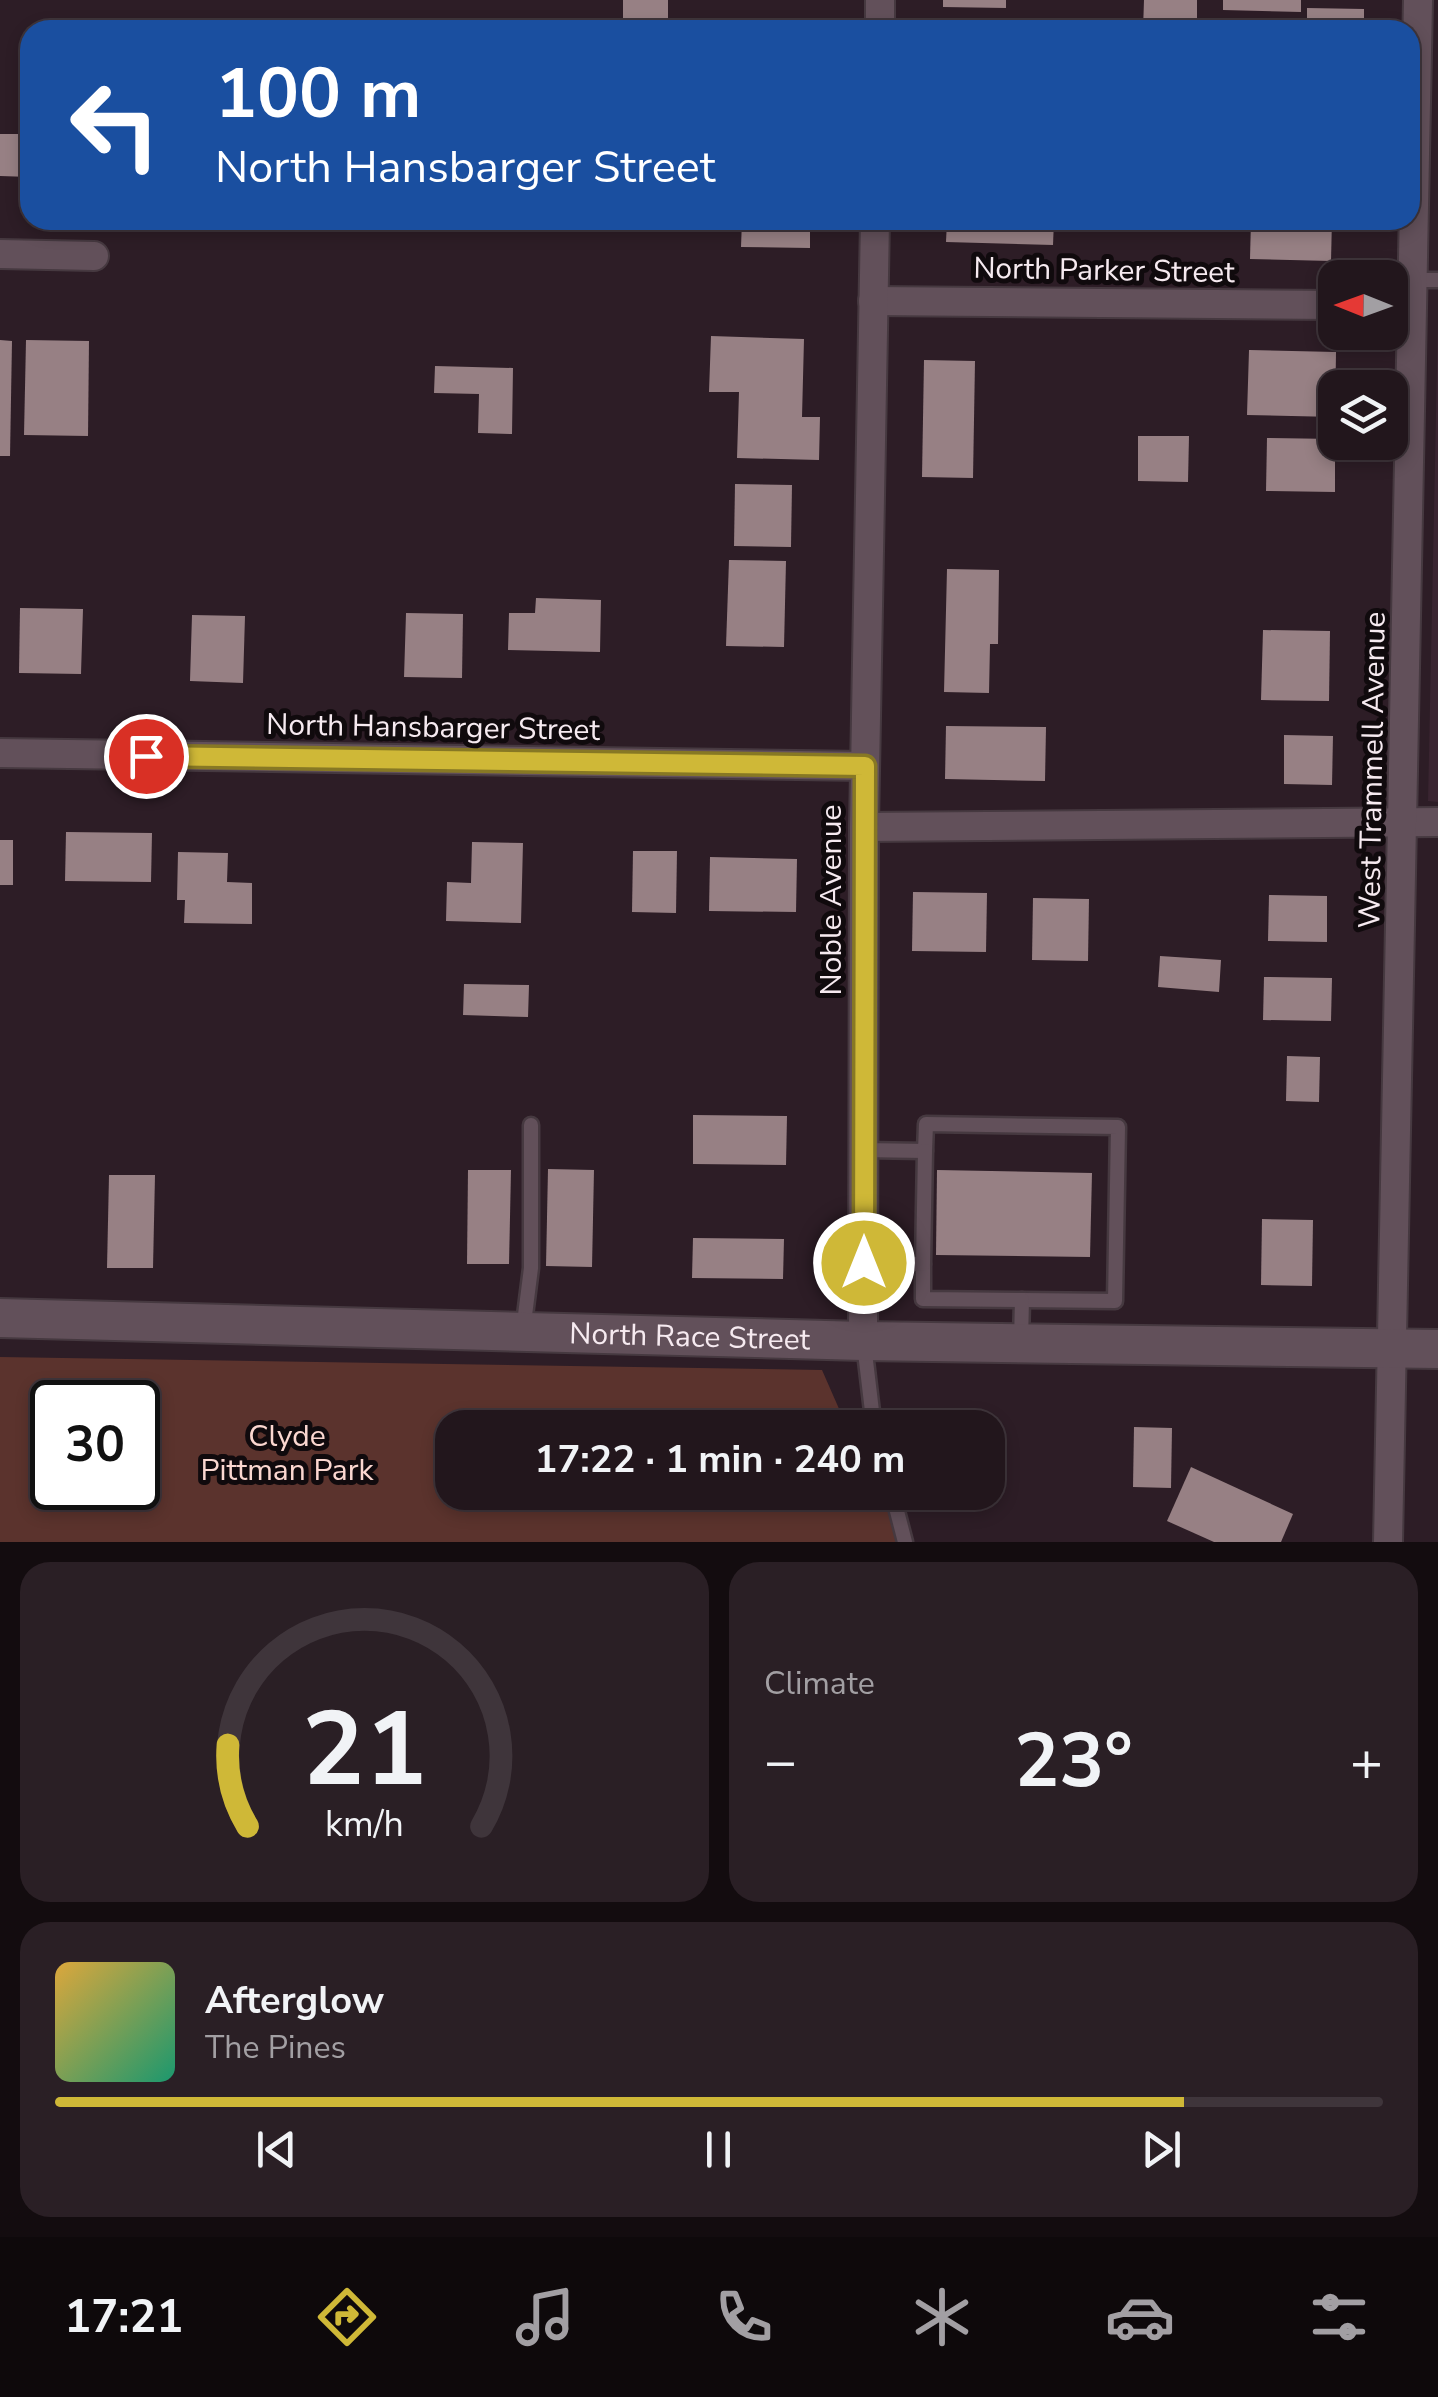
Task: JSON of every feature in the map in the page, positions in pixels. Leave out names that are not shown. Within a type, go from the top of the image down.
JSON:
[{"type":"main road","name":"North Race Street","points":[[0,1318],[864,1341],[1438,1349]]},
{"type":"street","name":"West Trammell Avenue","points":[[1420,86],[1420,201]]},
{"type":"street","name":"Noble Avenue","points":[[864,1341],[864,827],[875,230]]},
{"type":"street","name":"West Trammell Avenue","points":[[1388,1542],[1418,230]]},
{"type":"street","points":[[0,254],[94,256]]},
{"type":"street","name":"North Parker Street","points":[[873,300],[1318,304]]},
{"type":"street","name":"North Hansbarger Street","points":[[0,753],[865,766]]},
{"type":"street","points":[[864,827],[1438,822]]},
{"type":"lane","points":[[926,1124],[1118,1127],[1116,1301],[923,1299],[923,1264],[926,1124]]},
{"type":"lane","points":[[524,1332],[530,1268],[531,1125]]},
{"type":"lane","points":[[864,1150],[925,1150]]},
{"type":"lane","points":[[864,1263],[923,1264]]},
{"type":"lane","points":[[1022,1300],[1022,1343]]},
{"type":"lane","points":[[864,1341],[872,1410]]},
{"type":"lane","points":[[897,1510],[906,1542]]},
{"type":"shaded area","points":[[1438,318],[1438,802],[1428,801]]},
{"type":"green space","name":"Clyde Pittman Park","points":[[0,1357],[822,1370],[840,1410],[435,1410],[435,1510],[889,1510],[908,1542],[0,1542]]},
{"type":"building","points":[[623,0],[668,0],[668,19],[623,18]]},
{"type":"building","points":[[943,0],[1006,0],[1006,8],[943,7]]},
{"type":"building","points":[[1144,0],[1197,0],[1197,20],[1143,20]]},
{"type":"building","points":[[1223,0],[1301,0],[1301,12],[1223,10]]},
{"type":"building","points":[[1307,8],[1364,9],[1364,20],[1307,20]]},
{"type":"building","points":[[0,134],[20,134],[20,177],[0,176]]},
{"type":"building","points":[[742,230],[810,230],[810,248],[741,247]]},
{"type":"building","points":[[947,230],[1054,230],[1053,245],[946,242]]},
{"type":"building","points":[[1251,230],[1332,230],[1331,260],[1250,259]]},
{"type":"building","points":[[711,336],[804,339],[802,417],[820,417],[819,460],[737,458],[739,392],[709,392]]},
{"type":"building","points":[[0,340],[12,341],[10,456],[0,456]]},
{"type":"building","points":[[26,340],[89,341],[88,436],[24,435]]},
{"type":"building","points":[[1249,350],[1336,352],[1336,370],[1318,370],[1318,417],[1247,415]]},
{"type":"building","points":[[924,360],[975,361],[973,478],[922,477]]},
{"type":"building","points":[[435,366],[513,368],[512,434],[478,433],[479,394],[434,393]]},
{"type":"building","points":[[1138,436],[1189,436],[1188,482],[1138,481]]},
{"type":"building","points":[[1267,438],[1318,439],[1318,460],[1335,460],[1335,492],[1266,491]]},
{"type":"building","points":[[735,484],[792,485],[791,547],[734,546]]},
{"type":"building","points":[[729,560],[786,561],[784,647],[726,646]]},
{"type":"building","points":[[947,569],[999,570],[998,644],[990,644],[989,693],[944,692]]},
{"type":"building","points":[[536,598],[601,600],[600,652],[508,650],[509,613],[535,613]]},
{"type":"building","points":[[20,608],[83,609],[81,674],[19,673]]},
{"type":"building","points":[[406,613],[463,614],[462,678],[404,677]]},
{"type":"building","points":[[192,615],[245,616],[243,683],[190,681]]},
{"type":"building","points":[[1263,630],[1330,631],[1329,701],[1261,700]]},
{"type":"building","points":[[946,726],[1046,727],[1045,781],[945,779]]},
{"type":"building","points":[[1284,735],[1333,736],[1332,785],[1284,784]]},
{"type":"building","points":[[66,832],[152,833],[151,882],[65,881]]},
{"type":"building","points":[[0,840],[13,840],[13,885],[0,885]]},
{"type":"building","points":[[472,842],[523,843],[521,923],[446,921],[447,882],[471,883]]},
{"type":"building","points":[[633,851],[677,851],[676,913],[632,912]]},
{"type":"building","points":[[178,852],[228,853],[227,882],[252,883],[252,924],[184,923],[185,900],[177,900]]},
{"type":"building","points":[[710,857],[797,859],[796,912],[709,911]]},
{"type":"building","points":[[913,892],[987,893],[986,952],[912,951]]},
{"type":"building","points":[[1269,895],[1327,896],[1327,942],[1268,941]]},
{"type":"building","points":[[1033,898],[1089,899],[1088,961],[1032,960]]},
{"type":"building","points":[[1160,956],[1221,960],[1219,992],[1158,987]]},
{"type":"building","points":[[1264,977],[1332,978],[1331,1021],[1263,1020]]},
{"type":"building","points":[[464,984],[529,985],[528,1017],[463,1015]]},
{"type":"building","points":[[1287,1056],[1320,1057],[1319,1102],[1286,1101]]},
{"type":"building","points":[[693,1115],[787,1116],[786,1165],[693,1164]]},
{"type":"building","points":[[548,1169],[594,1170],[592,1267],[546,1266]]},
{"type":"building","points":[[468,1170],[511,1170],[509,1264],[467,1264]]},
{"type":"building","points":[[937,1170],[1092,1173],[1090,1257],[936,1255]]},
{"type":"building","points":[[109,1175],[155,1175],[153,1268],[107,1268]]},
{"type":"building","points":[[1262,1219],[1313,1220],[1312,1286],[1261,1285]]},
{"type":"building","points":[[693,1238],[784,1239],[783,1279],[692,1278]]},
{"type":"building","points":[[1134,1427],[1172,1428],[1171,1488],[1133,1487]]},
{"type":"building","points":[[1191,1467],[1293,1514],[1281,1542],[1214,1542],[1167,1521]]},
{"type":"route","points":[[146,756],[865,766],[864,1263]]}]
